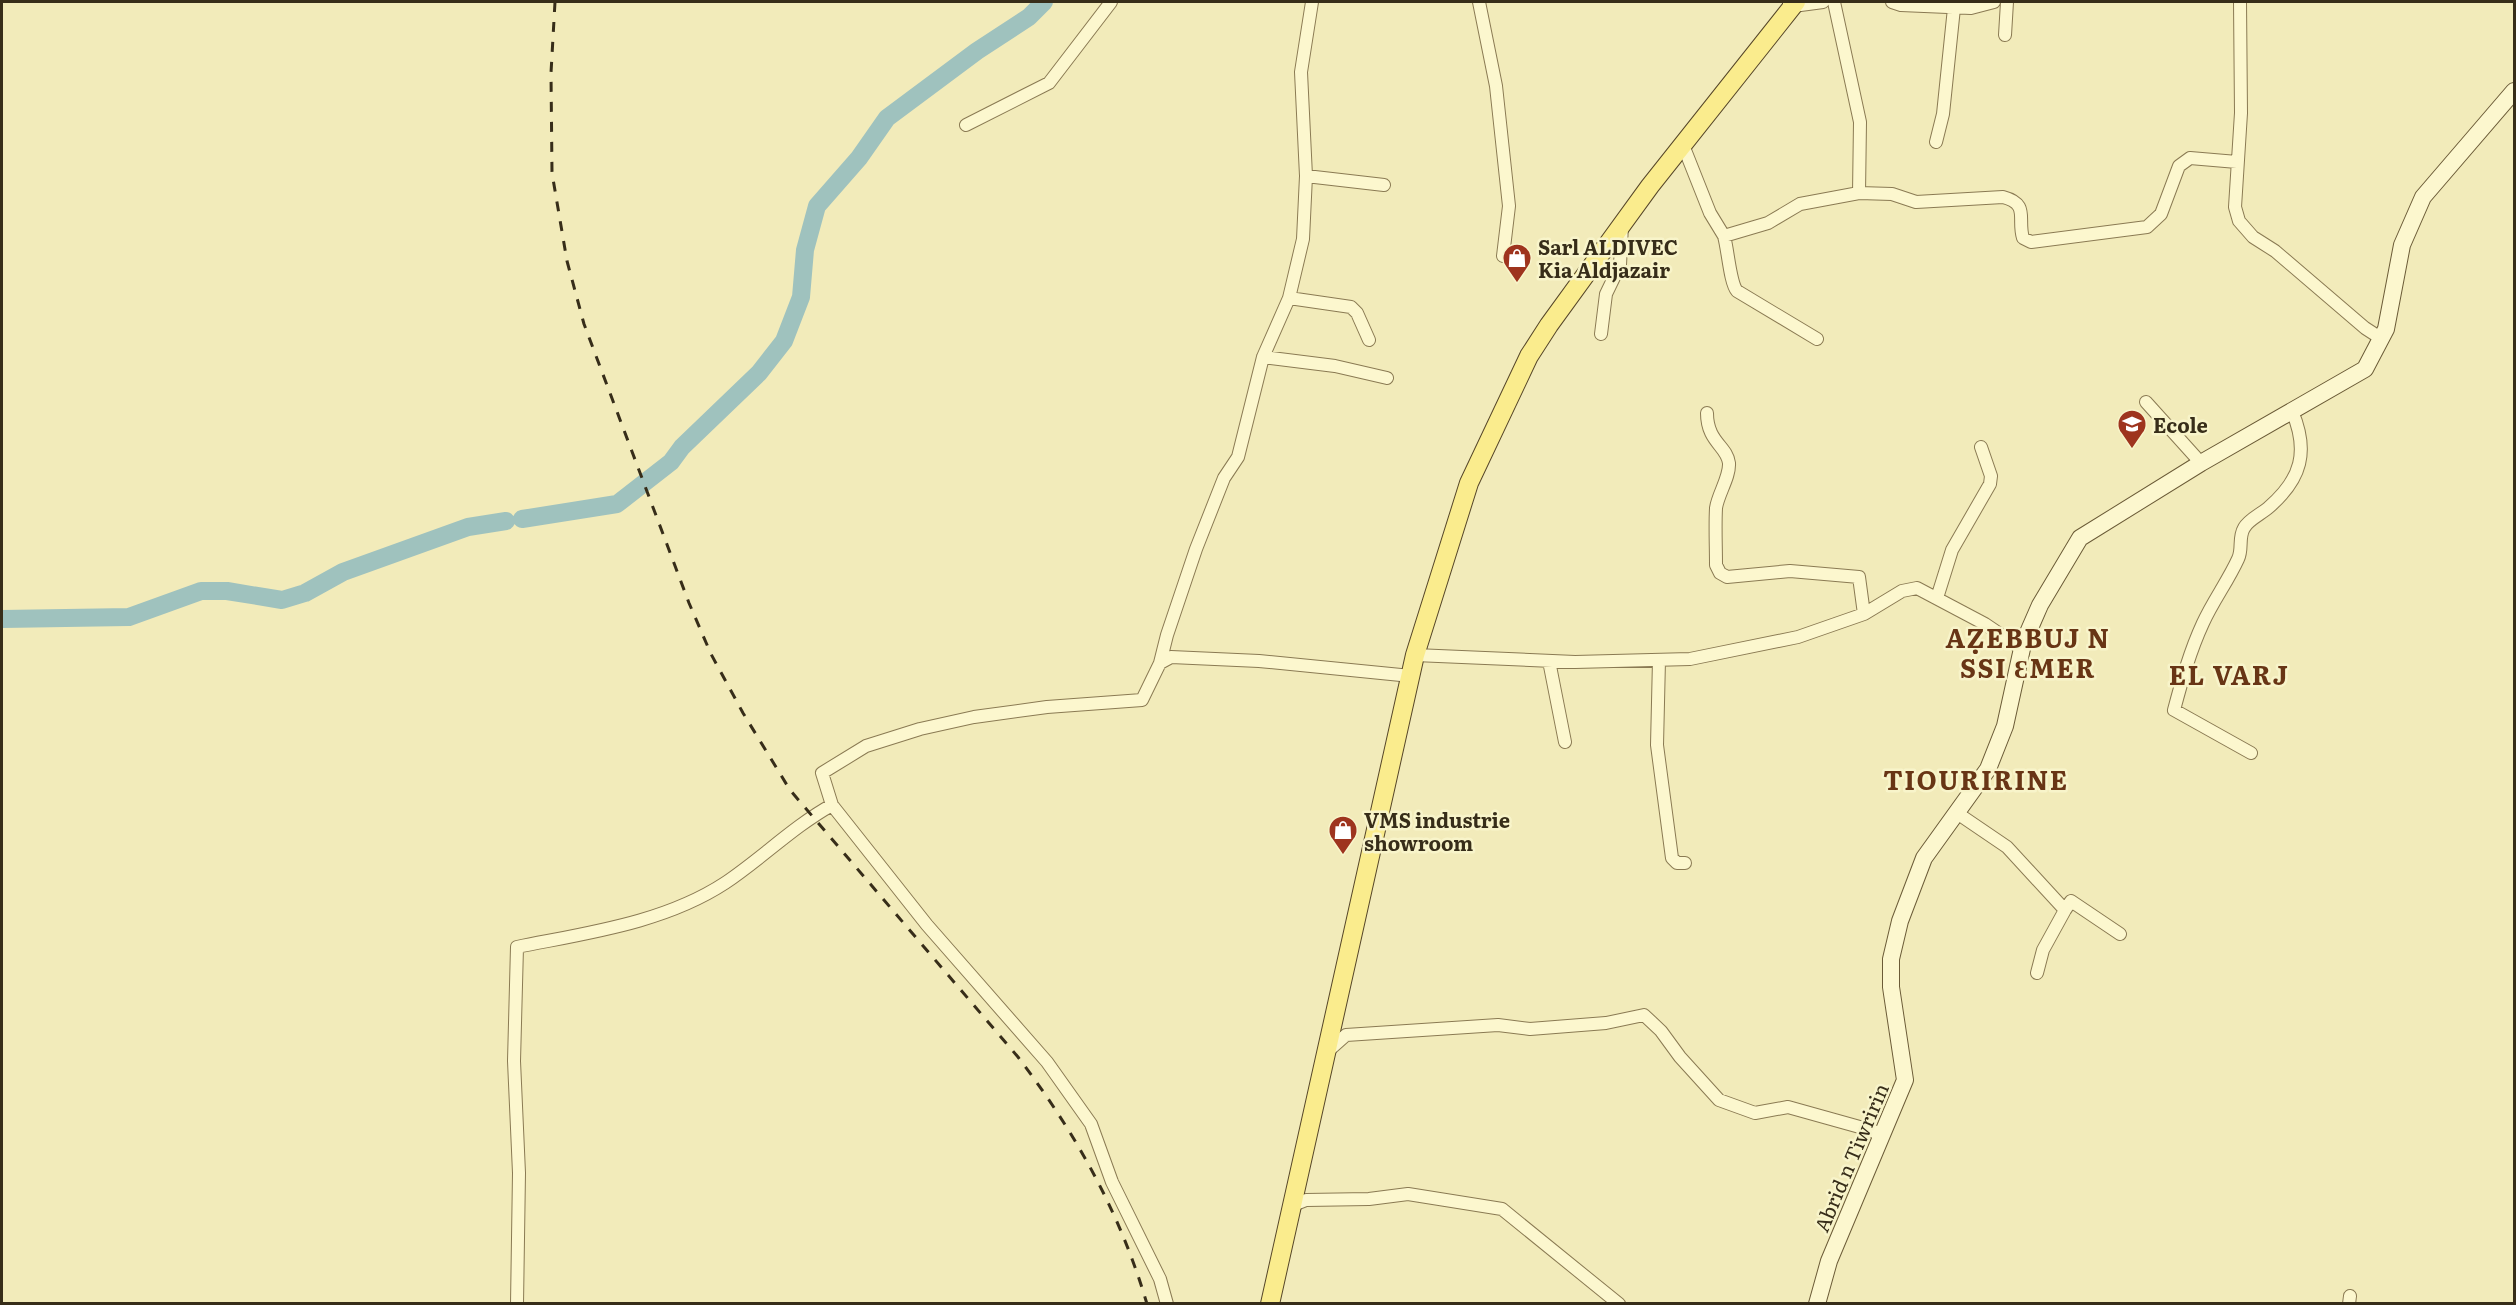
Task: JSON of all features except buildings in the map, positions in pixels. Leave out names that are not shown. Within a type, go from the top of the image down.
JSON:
[{"type":"main road","points":[[1270,1304],[1415,655],[1469,483],[1529,356],[1548,325],[1792,3]]},
{"type":"street","points":[[966,125],[1049,83],[1111,2]]},
{"type":"street","points":[[1167,1304],[1160,1279],[1112,1182],[1090,1124],[1047,1062],[927,925],[832,805],[822,773],[866,746],[920,729],[974,717],[1047,707],[1142,700],[1160,663],[1196,549],[1224,478],[1238,457],[1263,357],[1289,298],[1303,239],[1306,176],[1301,72],[1312,2]]},
{"type":"street","points":[[1479,2],[1496,86],[1509,206],[1503,256]]},
{"type":"street","points":[[1792,3],[1822,2]]},
{"type":"street","points":[[1833,2],[1860,122],[1859,193]]},
{"type":"street","points":[[1892,2],[1901,5],[1954,8],[1971,8],[1994,2]]},
{"type":"street","points":[[2005,35],[2007,2]]},
{"type":"street","points":[[2240,2],[2241,113],[2235,207],[2238,221],[2253,237],[2275,251],[2365,328],[2382,339]]},
{"type":"street","points":[[1936,142],[1943,114],[1954,8]]},
{"type":"street","name":"Abrid n Tiwririn","points":[[1817,1304],[1829,1261],[1880,1138],[1897,1106],[1905,1080],[1891,987],[1891,959],[1900,921],[1924,858],[1988,769],[2005,726],[2022,649],[2040,605],[2080,538],[2201,463],[2365,369],[2382,339],[2402,245],[2423,196],[2514,91]]},
{"type":"street","points":[[1683,145],[1710,213],[1724,236],[1731,263],[1731,284],[1737,291],[1817,339]]},
{"type":"street","points":[[1724,236],[1768,223],[1800,204],[1859,193],[1892,194],[1916,202],[2003,197],[2012,200],[2022,212],[2023,238],[2031,242],[2147,226],[2161,214],[2179,166],[2184,160],[2190,158],[2237,162]]},
{"type":"street","points":[[1306,176],[1384,185]]},
{"type":"street","points":[[1600,334],[1606,294],[1620,265],[1622,225]]},
{"type":"street","points":[[1289,298],[1351,307],[1357,313],[1369,340]]},
{"type":"street","points":[[1263,357],[1335,366],[1387,378]]},
{"type":"street","points":[[2146,402],[2201,463]]},
{"type":"street","points":[[2251,753],[2175,710],[2186,663],[2204,621],[2240,554],[2240,539],[2244,526],[2287,491],[2298,471],[2303,449],[2300,430],[2292,411]]},
{"type":"street","points":[[1707,413],[1707,426],[1712,438],[1725,453],[1729,464],[1716,507],[1716,565],[1720,573],[1727,577],[1790,571],[1859,577],[1864,614]]},
{"type":"street","points":[[1937,598],[1952,550],[1990,484],[1991,476],[1981,447]]},
{"type":"street","points":[[1415,655],[1549,661],[1690,659],[1798,637],[1864,614],[1902,591],[1917,588],[1986,624],[2022,649]]},
{"type":"street","points":[[1160,663],[1171,657],[1199,656],[1411,676]]},
{"type":"street","points":[[1659,660],[1657,745],[1672,858],[1677,863],[1685,863]]},
{"type":"street","points":[[1549,661],[1565,741]]},
{"type":"street","points":[[517,1304],[519,1173],[514,1061],[517,947],[625,925],[683,903],[723,884],[832,805]]},
{"type":"street","points":[[1957,813],[2007,847],[2065,910]]},
{"type":"street","points":[[2037,973],[2043,950],[2071,901],[2120,934]]},
{"type":"street","points":[[1328,1051],[1346,1035],[1498,1025],[1530,1029],[1606,1023],[1644,1015],[1661,1031],[1680,1057],[1719,1100],[1755,1113],[1788,1107],[1874,1131],[1880,1138]]},
{"type":"street","points":[[1291,1206],[1306,1200],[1369,1199],[1408,1194],[1502,1209],[1619,1304]]},
{"type":"waterway","points":[[522,519],[617,504],[671,462],[682,447],[759,373],[784,341],[801,297],[805,250],[817,206],[859,158],[887,118],[977,51],[1029,17],[1044,2]]},
{"type":"waterway","points":[[2,619],[129,617],[201,591],[227,591],[282,600],[305,593],[343,572],[468,527],[506,521]]},
{"type":"railway","points":[[555,2],[551,73],[552,173],[567,261],[584,324],[689,603],[711,654],[743,713],[790,790],[1018,1057],[1039,1085],[1094,1174],[1123,1237],[1147,1304]]},
{"type":"place","name":"Sarl ALDIVEC Kia Aldjazair","points":[[1517,284]]},
{"type":"place","name":"Ecole","points":[[2132,450]]},
{"type":"place","name":"VMS industrie showroom","points":[[1343,856]]},
{"type":"district","name":"AẒEBBUJ N SSI ƐMER","points":[[2028,651]]},
{"type":"district","name":"EL VARJ","points":[[2229,673]]},
{"type":"district","name":"TIOURIRINE","points":[[1976,778]]}]
